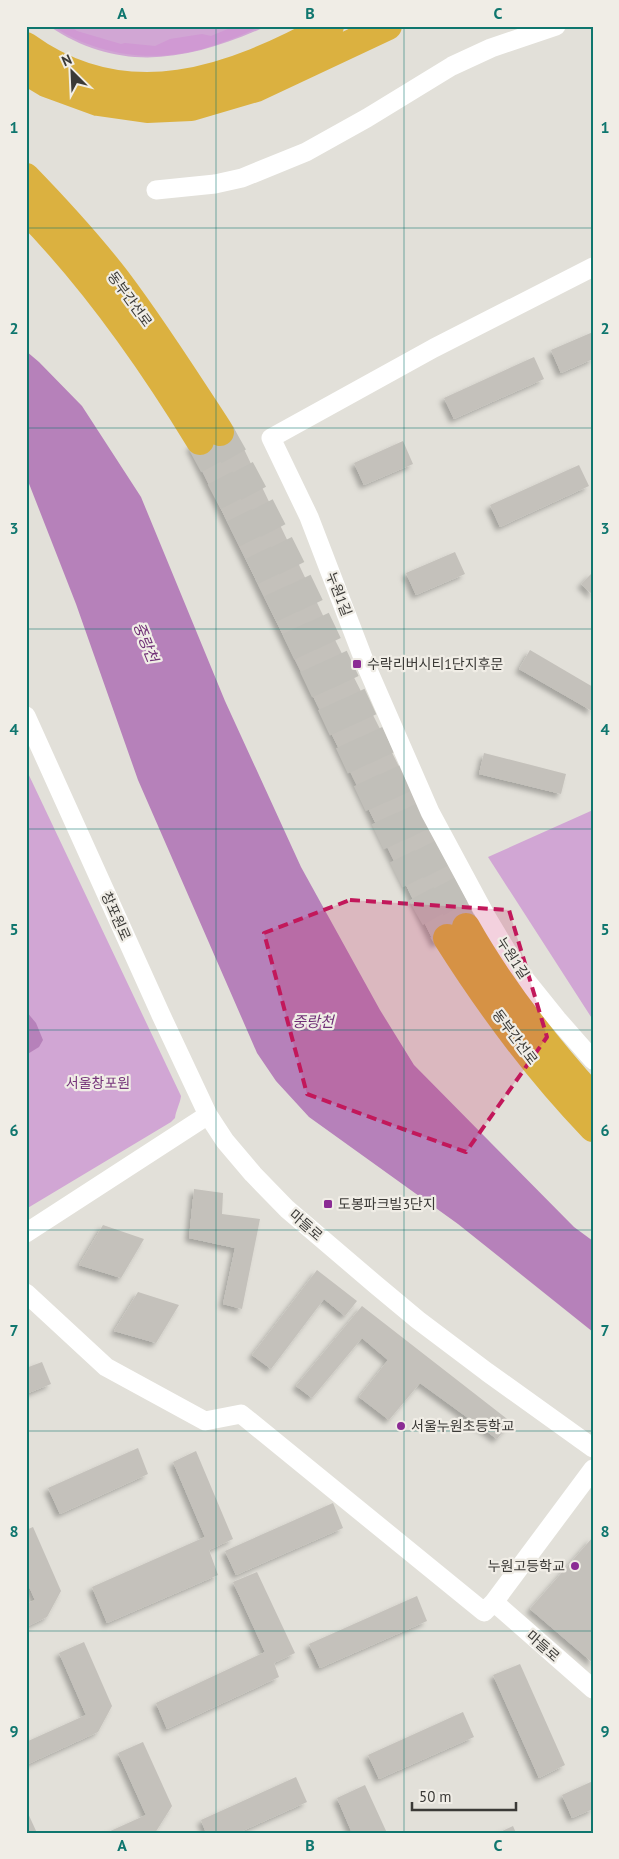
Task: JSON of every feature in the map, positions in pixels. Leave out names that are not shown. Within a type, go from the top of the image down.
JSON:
[{"type":"highway","points":[[26,46],[53,64],[94,80],[136,87],[158,86],[180,84],[234,70],[280,52],[330,26]]},
{"type":"highway","points":[[26,71],[46,83],[98,102],[147,109],[190,107],[256,88],[388,26]]},
{"type":"highway","name":"동부간선로","points":[[26,177],[89,246],[152,328],[210,437],[168,389],[100,294],[50,234],[26,210]]},
{"type":"highway","name":"동부간선로","points":[[593,1098],[542,1039],[457,932],[473,979],[527,1053],[565,1099],[593,1128]]},
{"type":"street","points":[[156,190],[215,184],[242,178],[306,152],[367,118],[452,66],[491,48],[556,26]]},
{"type":"street","name":"누원1길","points":[[593,267],[426,352],[271,438],[309,518],[366,663],[430,812],[487,918],[520,973],[593,1060]]},
{"type":"street","name":"창포원로","points":[[26,716],[208,1115]]},
{"type":"street","points":[[26,1233],[208,1115]]},
{"type":"street","name":"마들로","points":[[208,1115],[225,1141],[253,1174],[287,1209],[418,1320],[593,1448]]},
{"type":"street","name":"마들로","points":[[26,1293],[106,1367],[205,1421],[241,1414],[593,1689]]},
{"type":"street","points":[[489,1607],[593,1469]]},
{"type":"highlighted area","points":[[350,900],[509,910],[547,1037],[466,1152],[307,1094],[264,933]]},
{"type":"green space","points":[[49,26],[267,26],[211,47],[184,54],[157,57],[130,56],[103,51],[76,41]]},
{"type":"green space","name":"서울창포원","points":[[26,769],[181,1096],[175,1118],[171,1122],[26,1209]]},
{"type":"green space","points":[[593,810],[593,1020],[488,857]]},
{"type":"shaded area","points":[[53,26],[70,26],[77,31],[121,44],[155,46],[170,39],[202,34],[211,36],[235,26],[262,26],[206,48],[155,56],[109,51],[80,41]]},
{"type":"water","name":"중랑천","points":[[26,351],[82,406],[141,497],[225,701],[301,867],[380,1010],[414,1065],[574,1227],[593,1241],[593,1332],[458,1224],[309,1117],[276,1081],[257,1053],[138,780],[76,604],[26,476]]},
{"type":"water","points":[[26,1011],[36,1023],[43,1040],[39,1047],[26,1055]]},
{"type":"building","points":[[593,332],[593,359],[561,373],[551,350]]},
{"type":"building","points":[[534,357],[544,379],[454,419],[444,398]]},
{"type":"building","points":[[233,426],[329,628],[477,921],[435,944],[190,446]]},
{"type":"building","points":[[403,441],[413,464],[364,485],[354,463]]},
{"type":"building","points":[[579,465],[589,486],[500,527],[490,505]]},
{"type":"building","points":[[455,552],[465,574],[416,595],[406,573]]},
{"type":"building","points":[[593,572],[593,595],[581,584]]},
{"type":"building","points":[[530,650],[593,687],[592,711],[519,669]]},
{"type":"building","points":[[484,753],[566,774],[561,794],[479,774]]},
{"type":"building","points":[[194,1189],[223,1193],[222,1214],[260,1219],[242,1309],[223,1304],[235,1248],[189,1238]]},
{"type":"building","points":[[103,1225],[144,1239],[121,1278],[79,1265]]},
{"type":"building","points":[[317,1270],[357,1301],[345,1316],[324,1299],[271,1369],[252,1355]]},
{"type":"building","points":[[138,1292],[179,1305],[156,1343],[114,1331]]},
{"type":"building","points":[[362,1306],[511,1422],[497,1439],[420,1383],[389,1420],[359,1397],[388,1360],[362,1338],[312,1398],[296,1386]]},
{"type":"building","points":[[42,1362],[51,1384],[26,1394],[26,1368]]},
{"type":"building","points":[[138,1448],[148,1474],[60,1514],[48,1488]]},
{"type":"building","points":[[196,1451],[233,1539],[209,1550],[218,1575],[107,1623],[92,1587],[205,1537],[173,1462]]},
{"type":"building","points":[[333,1503],[343,1528],[236,1575],[225,1551]]},
{"type":"building","points":[[33,1527],[61,1591],[47,1617],[26,1627],[26,1604],[35,1600],[26,1580],[26,1530]]},
{"type":"building","name":"누원고등학교","points":[[593,1537],[593,1663],[530,1609]]},
{"type":"building","points":[[257,1572],[295,1653],[274,1663],[279,1677],[167,1729],[156,1703],[265,1652],[233,1582]]},
{"type":"building","points":[[417,1596],[427,1621],[320,1668],[309,1644]]},
{"type":"building","points":[[84,1642],[112,1706],[98,1732],[26,1765],[26,1742],[86,1715],[59,1653]]},
{"type":"building","points":[[520,1664],[565,1765],[539,1778],[493,1675]]},
{"type":"building","points":[[463,1712],[474,1737],[379,1779],[368,1755]]},
{"type":"building","points":[[143,1742],[172,1806],[155,1833],[106,1833],[146,1815],[118,1753]]},
{"type":"building","points":[[296,1777],[307,1802],[238,1833],[206,1833],[201,1820]]},
{"type":"building","points":[[593,1781],[593,1809],[572,1818],[562,1795]]},
{"type":"building","points":[[365,1785],[387,1833],[352,1833],[337,1798]]},
{"type":"building","points":[[26,1809],[37,1833],[26,1833]]},
{"type":"building","points":[[513,1826],[516,1833],[498,1833]]},
{"type":"tunnel","points":[[220,432],[283,550],[420,840],[466,927]]},
{"type":"tunnel","points":[[200,441],[222,481],[303,645],[412,876],[447,938]]},
{"type":"place","name":"수락리버시티1단지후문","points":[[357,664]]},
{"type":"place","name":"도봉파크빌3단지","points":[[328,1204]]},
{"type":"place","name":"서울누원초등학교","points":[[401,1426]]},
{"type":"place","name":"누원고등학교","points":[[575,1566]]}]
